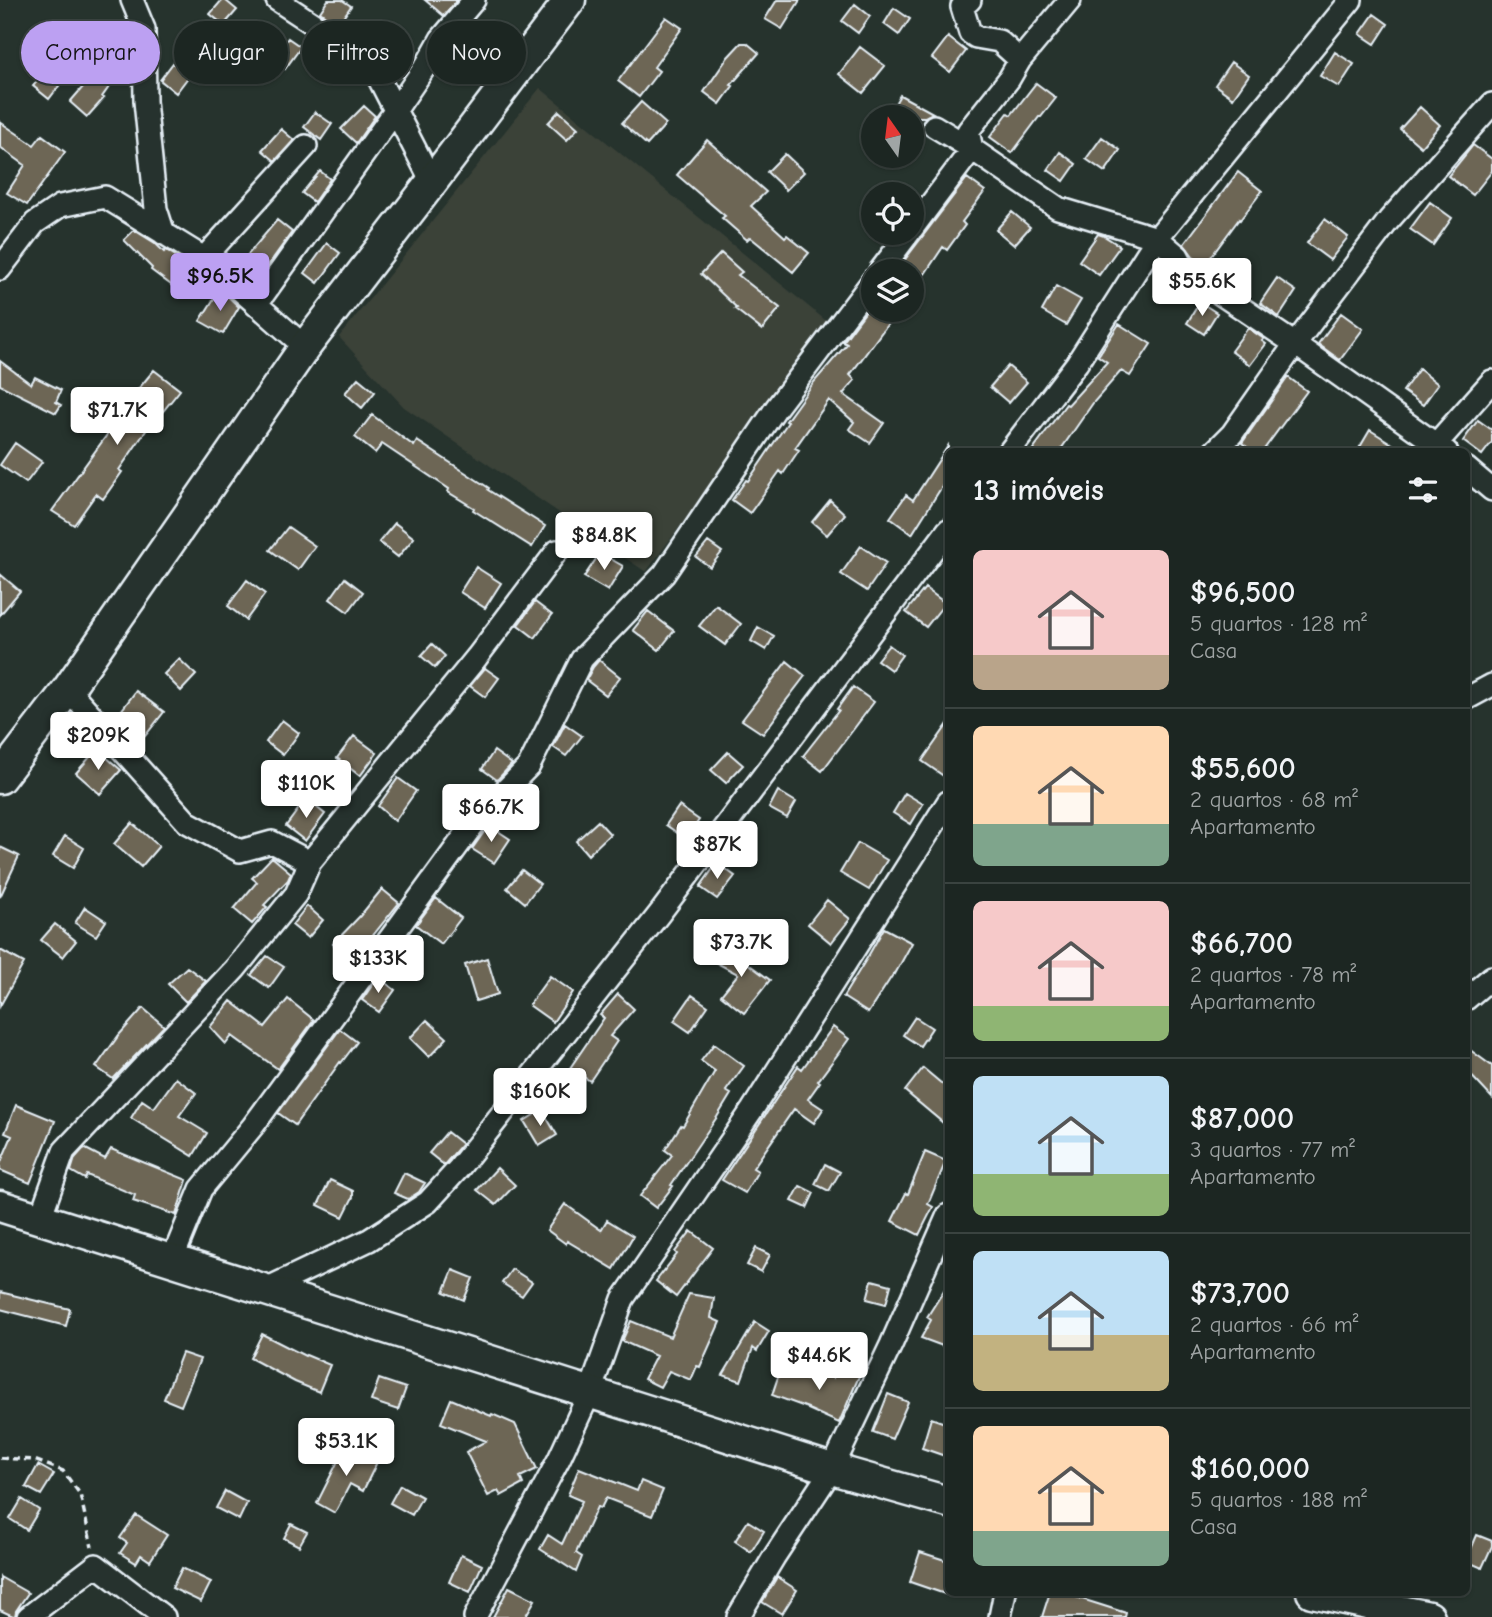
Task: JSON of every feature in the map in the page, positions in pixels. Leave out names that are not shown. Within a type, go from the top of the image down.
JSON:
[{"type":"main road","points":[[0,778],[68,689],[305,347],[570,0]]},
{"type":"main road","points":[[0,1206],[832,1469],[945,1501]]},
{"type":"main road","points":[[1331,1596],[1429,1617]]},
{"type":"street","points":[[132,0],[144,29],[145,101],[156,209],[164,234]]},
{"type":"street","points":[[277,0],[347,46],[376,73],[432,182]]},
{"type":"street","points":[[256,304],[395,111],[441,39],[474,0]]},
{"type":"street","points":[[970,0],[962,7],[970,33],[976,37],[999,41],[1020,60]]},
{"type":"street","points":[[924,212],[972,149],[968,131],[1009,79],[1020,60],[1070,0]]},
{"type":"street","points":[[1012,448],[1077,363],[1157,238],[1351,0]]},
{"type":"street","points":[[1218,448],[1232,433],[1389,220],[1492,104]]},
{"type":"street","points":[[934,126],[1058,208],[1157,238],[1178,256],[1185,270],[1295,344],[1438,448]]},
{"type":"street","points":[[204,258],[306,146]]},
{"type":"street","points":[[0,269],[35,223],[60,206],[105,197],[204,258],[305,347]]},
{"type":"street","points":[[172,1259],[201,1189],[253,1126],[478,818],[529,766],[582,659],[664,574],[776,408],[861,296]]},
{"type":"street","points":[[1440,448],[1492,381]]},
{"type":"street","points":[[1470,471],[1492,490]]},
{"type":"street","points":[[266,1289],[369,1240],[428,1202],[459,1168],[660,913],[945,534]]},
{"type":"street","points":[[40,1218],[64,1151],[234,969],[296,894],[310,862],[477,657],[557,551]]},
{"type":"street","points":[[1470,697],[1492,685]]},
{"type":"street","points":[[68,689],[187,822],[240,851],[272,842],[310,862]]},
{"type":"street","points":[[475,1617],[559,1460],[590,1392],[623,1299],[752,1110],[945,807]]},
{"type":"street","points":[[1470,996],[1492,977]]},
{"type":"street","points":[[738,1617],[832,1469],[945,1222]]},
{"type":"street","points":[[29,1617],[96,1564],[164,1617]]},
{"type":"street","points":[[1000,1617],[1004,1596]]},
{"type":"path","points":[[0,1458],[34,1460],[63,1471],[80,1494],[96,1564]]},
{"type":"shaded area","points":[[540,88],[830,324],[646,572],[404,407],[339,337]]},
{"type":"building","points":[[222,0],[237,10],[227,21],[219,21],[210,14]]},
{"type":"building","points":[[328,0],[342,0],[351,6],[341,21],[332,21],[320,12]]},
{"type":"building","points":[[425,0],[457,0],[444,16]]},
{"type":"building","points":[[777,0],[800,0],[782,29],[765,19]]},
{"type":"building","points":[[855,4],[870,16],[858,33],[842,21]]},
{"type":"building","points":[[894,8],[910,19],[899,35],[884,24]]},
{"type":"building","points":[[1374,14],[1388,24],[1375,44],[1360,34]]},
{"type":"building","points":[[666,17],[682,28],[654,67],[659,71],[639,97],[618,81]]},
{"type":"building","points":[[948,37],[966,51],[950,72],[932,58]]},
{"type":"building","points":[[288,38],[301,47],[288,65]]},
{"type":"building","points":[[741,43],[747,43],[759,53],[731,85],[733,86],[720,104],[704,92]]},
{"type":"building","points":[[860,47],[885,66],[863,93],[839,74]]},
{"type":"building","points":[[1335,52],[1354,64],[1339,87],[1320,76]]},
{"type":"building","points":[[1231,62],[1249,75],[1233,98],[1215,85]]},
{"type":"building","points":[[173,63],[174,84],[183,84],[176,93],[160,80]]},
{"type":"building","points":[[1036,83],[1056,98],[1012,153],[990,137]]},
{"type":"building","points":[[57,84],[59,86],[49,99],[33,86]]},
{"type":"building","points":[[86,84],[111,84],[102,97],[104,98],[87,117],[70,102]]},
{"type":"building","points":[[900,95],[918,105],[894,105]]},
{"type":"building","points":[[641,102],[666,124],[647,145],[622,123]]},
{"type":"building","points":[[364,106],[375,116],[356,143],[341,129]]},
{"type":"building","points":[[1420,107],[1440,125],[1421,147],[1400,129]]},
{"type":"building","points":[[924,108],[933,113],[924,117]]},
{"type":"building","points":[[559,111],[578,128],[567,140],[548,123]]},
{"type":"building","points":[[315,112],[332,124],[321,140],[304,127]]},
{"type":"building","points":[[0,122],[34,145],[42,135],[65,152],[27,205],[7,193],[25,165],[0,147]]},
{"type":"building","points":[[281,129],[294,140],[275,161],[262,150]]},
{"type":"building","points":[[1102,137],[1120,150],[1105,172],[1086,159]]},
{"type":"building","points":[[707,140],[766,192],[751,206],[785,237],[787,235],[809,253],[793,272],[750,237],[747,240],[722,218],[725,216],[677,175]]},
{"type":"building","points":[[1473,145],[1492,159],[1492,171],[1473,195],[1448,176]]},
{"type":"building","points":[[1060,152],[1076,164],[1064,181],[1048,170]]},
{"type":"building","points":[[785,154],[804,172],[786,190],[767,172]]},
{"type":"building","points":[[320,171],[330,179],[314,202],[302,193]]},
{"type":"building","points":[[1238,172],[1262,191],[1205,265],[1193,256],[1184,244]]},
{"type":"building","points":[[967,178],[985,191],[962,222],[965,225],[947,250],[943,247],[924,275],[924,259],[905,259],[916,245],[924,245],[924,234]]},
{"type":"building","points":[[1430,202],[1452,218],[1433,245],[1410,229]]},
{"type":"building","points":[[1012,212],[1030,227],[1014,245],[996,230]]},
{"type":"building","points":[[1325,219],[1348,237],[1330,260],[1307,243]]},
{"type":"building","points":[[277,220],[292,232],[254,285],[236,269]]},
{"type":"building","points":[[134,230],[164,252],[166,250],[195,268],[178,290],[151,270],[124,240]]},
{"type":"building","points":[[1098,234],[1120,246],[1099,275],[1079,261]]},
{"type":"building","points":[[327,243],[340,253],[318,283],[305,273]]},
{"type":"building","points":[[721,253],[742,272],[738,275],[780,308],[762,330],[735,309],[737,308],[701,274]]},
{"type":"building","points":[[1277,278],[1296,291],[1279,317],[1260,303]]},
{"type":"building","points":[[1056,286],[1081,300],[1066,325],[1042,311]]},
{"type":"building","points":[[220,289],[239,307],[223,334],[200,321]]},
{"type":"building","points":[[1200,302],[1217,313],[1204,334],[1187,323]]},
{"type":"building","points":[[1341,313],[1363,329],[1340,360],[1318,344]]},
{"type":"building","points":[[861,318],[861,322],[889,322],[850,375],[855,380],[843,394],[884,423],[870,443],[849,429],[854,422],[829,400],[795,448],[799,450],[783,474],[780,471],[750,513],[732,500],[746,480],[748,481],[814,382],[847,344],[843,342]]},
{"type":"building","points":[[1119,324],[1151,344],[1130,376],[1121,371],[1093,403],[1062,448],[1034,448],[1066,404],[1068,405],[1107,362],[1098,356]]},
{"type":"building","points":[[1248,328],[1264,339],[1262,341],[1266,344],[1250,365],[1231,351]]},
{"type":"building","points":[[0,361],[31,384],[35,377],[61,390],[56,402],[61,405],[56,413],[0,385]]},
{"type":"building","points":[[1008,366],[1027,382],[1009,403],[990,387]]},
{"type":"building","points":[[1419,369],[1438,384],[1423,405],[1403,391]]},
{"type":"building","points":[[154,370],[180,390],[156,420],[154,419],[103,499],[96,494],[74,525],[52,511],[132,400],[130,399]]},
{"type":"building","points":[[1288,377],[1307,391],[1265,448],[1248,448],[1242,443]]},
{"type":"building","points":[[358,378],[375,392],[362,408],[345,393]]},
{"type":"building","points":[[372,415],[414,446],[417,441],[545,526],[532,547],[473,510],[474,508],[448,492],[449,489],[382,444],[375,453],[355,437]]},
{"type":"building","points":[[1478,420],[1492,430],[1492,442],[1482,455],[1463,441]]},
{"type":"building","points":[[1370,430],[1399,448],[1359,448]]},
{"type":"building","points":[[15,443],[42,462],[26,483],[0,465]]},
{"type":"building","points":[[945,451],[945,482],[912,534],[890,518],[906,495],[913,500]]},
{"type":"building","points":[[830,500],[845,514],[827,535],[812,522]]},
{"type":"building","points":[[395,523],[414,538],[398,557],[379,542]]},
{"type":"building","points":[[288,527],[315,546],[298,570],[270,550]]},
{"type":"building","points":[[708,542],[722,552],[710,567],[696,557]]},
{"type":"building","points":[[861,546],[886,563],[867,591],[841,574]]},
{"type":"building","points":[[600,553],[623,566],[608,591],[584,577]]},
{"type":"building","points":[[476,567],[501,583],[485,608],[460,592]]},
{"type":"building","points":[[0,574],[20,591],[0,615]]},
{"type":"building","points":[[345,578],[363,592],[348,612],[330,599]]},
{"type":"building","points":[[247,580],[265,594],[246,620],[228,606]]},
{"type":"building","points":[[925,588],[945,603],[926,627],[906,612]]},
{"type":"building","points":[[535,602],[552,615],[535,638],[518,625]]},
{"type":"building","points":[[716,605],[741,624],[725,645],[699,626]]},
{"type":"building","points":[[648,611],[674,631],[659,650],[633,630]]},
{"type":"building","points":[[758,627],[774,636],[766,650],[751,641]]},
{"type":"building","points":[[432,644],[445,656],[435,668],[421,656]]},
{"type":"building","points":[[889,645],[902,655],[891,670],[877,660]]},
{"type":"building","points":[[179,659],[196,675],[181,691],[164,674]]},
{"type":"building","points":[[599,660],[620,677],[606,695],[586,680]]},
{"type":"building","points":[[787,661],[805,676],[763,734],[742,720]]},
{"type":"building","points":[[485,668],[499,678],[485,697],[470,686]]},
{"type":"building","points":[[853,687],[874,702],[822,771],[803,756],[839,710],[837,709]]},
{"type":"building","points":[[136,691],[164,712],[145,736],[118,715]]},
{"type":"building","points":[[282,720],[299,733],[283,755],[266,742]]},
{"type":"building","points":[[565,724],[582,736],[566,756],[553,747]]},
{"type":"building","points":[[945,728],[945,777],[922,761]]},
{"type":"building","points":[[354,736],[377,753],[360,776],[337,758]]},
{"type":"building","points":[[97,749],[121,770],[100,794],[76,773]]},
{"type":"building","points":[[494,751],[512,764],[497,780],[482,769]]},
{"type":"building","points":[[728,752],[743,765],[726,783],[711,770]]},
{"type":"building","points":[[398,778],[416,791],[395,821],[378,806]]},
{"type":"building","points":[[778,791],[796,802],[787,818],[769,808]]},
{"type":"building","points":[[905,793],[923,804],[911,824],[893,813]]},
{"type":"building","points":[[306,799],[325,814],[305,841],[286,826]]},
{"type":"building","points":[[679,806],[699,820],[686,839],[666,825]]},
{"type":"building","points":[[598,821],[610,834],[588,855],[576,841]]},
{"type":"building","points":[[132,823],[159,846],[141,867],[114,844]]},
{"type":"building","points":[[489,825],[510,839],[494,863],[472,849]]},
{"type":"building","points":[[65,836],[84,848],[73,868],[53,856]]},
{"type":"building","points":[[858,843],[887,860],[869,890],[840,873]]},
{"type":"building","points":[[0,847],[19,856],[0,897]]},
{"type":"building","points":[[272,857],[291,873],[252,924],[234,909],[257,882],[252,878]]},
{"type":"building","points":[[717,863],[735,876],[717,899],[700,887]]},
{"type":"building","points":[[522,870],[540,884],[525,903],[507,888]]},
{"type":"building","points":[[382,889],[399,903],[371,938],[373,940],[355,965],[333,944]]},
{"type":"building","points":[[436,898],[461,918],[441,944],[416,925]]},
{"type":"building","points":[[827,900],[850,919],[831,943],[808,924]]},
{"type":"building","points":[[307,906],[323,920],[308,938],[292,925]]},
{"type":"building","points":[[85,907],[106,921],[96,936],[75,923]]},
{"type":"building","points":[[55,924],[76,941],[63,957],[41,940]]},
{"type":"building","points":[[884,928],[912,943],[895,974],[868,1013],[843,997]]},
{"type":"building","points":[[726,943],[742,952],[739,957],[770,980],[744,1013],[721,995],[738,974],[715,962]]},
{"type":"building","points":[[0,950],[24,963],[0,1006]]},
{"type":"building","points":[[267,956],[284,967],[269,988],[251,975]]},
{"type":"building","points":[[487,958],[498,994],[476,1001],[465,965]]},
{"type":"building","points":[[187,967],[206,981],[186,1002],[168,984]]},
{"type":"building","points":[[550,976],[573,992],[553,1022],[529,1005]]},
{"type":"building","points":[[378,977],[395,990],[379,1012],[362,1000]]},
{"type":"building","points":[[618,994],[634,1009],[610,1036],[617,1041],[590,1081],[570,1068],[604,1018],[600,1015]]},
{"type":"building","points":[[692,995],[708,1006],[690,1032],[674,1021]]},
{"type":"building","points":[[288,999],[314,1020],[278,1069],[232,1036],[226,1044],[210,1027],[231,1001],[265,1027]]},
{"type":"building","points":[[143,1008],[164,1026],[113,1079],[96,1067]]},
{"type":"building","points":[[915,1017],[932,1028],[920,1046],[903,1035]]},
{"type":"building","points":[[427,1020],[447,1038],[429,1057],[410,1038]]},
{"type":"building","points":[[833,1027],[849,1039],[808,1099],[823,1109],[814,1123],[794,1109],[753,1168],[758,1171],[745,1193],[722,1180],[798,1066],[802,1069]]},
{"type":"building","points":[[340,1029],[357,1042],[295,1125],[278,1113]]},
{"type":"building","points":[[714,1044],[744,1066],[726,1091],[731,1094],[717,1117],[656,1208],[640,1196],[672,1155],[665,1150],[681,1125],[683,1126],[715,1071],[701,1061]]},
{"type":"building","points":[[1470,1050],[1492,1066],[1492,1098],[1470,1074]]},
{"type":"building","points":[[923,1068],[945,1086],[945,1124],[905,1091]]},
{"type":"building","points":[[176,1078],[196,1093],[179,1116],[207,1133],[193,1156],[131,1118],[142,1100],[154,1108]]},
{"type":"building","points":[[16,1105],[55,1121],[30,1183],[0,1170],[12,1136],[5,1133]]},
{"type":"building","points":[[542,1110],[557,1135],[539,1146],[524,1121]]},
{"type":"building","points":[[447,1132],[462,1144],[444,1165],[429,1153]]},
{"type":"building","points":[[84,1148],[105,1159],[111,1149],[187,1180],[176,1215],[133,1201],[135,1195],[87,1175],[85,1179],[71,1171],[75,1158]]},
{"type":"building","points":[[925,1152],[945,1161],[928,1204],[933,1207],[919,1235],[892,1221],[906,1193],[908,1194]]},
{"type":"building","points":[[825,1164],[840,1172],[829,1191],[815,1184]]},
{"type":"building","points":[[497,1168],[515,1185],[496,1205],[477,1190]]},
{"type":"building","points":[[404,1173],[425,1183],[419,1192],[408,1199],[394,1193]]},
{"type":"building","points":[[330,1180],[353,1191],[353,1197],[343,1217],[318,1205]]},
{"type":"building","points":[[800,1186],[814,1193],[807,1208],[792,1201]]},
{"type":"building","points":[[565,1204],[601,1230],[607,1220],[633,1236],[614,1269],[567,1241],[566,1244],[547,1230]]},
{"type":"building","points":[[691,1231],[713,1248],[676,1297],[656,1281]]},
{"type":"building","points":[[756,1248],[770,1255],[761,1272],[747,1265]]},
{"type":"building","points":[[512,1269],[532,1282],[522,1296],[502,1283]]},
{"type":"building","points":[[453,1270],[473,1278],[464,1300],[444,1292]]},
{"type":"building","points":[[872,1280],[891,1285],[886,1304],[867,1299]]},
{"type":"building","points":[[945,1289],[945,1347],[921,1338],[931,1320],[927,1317]]},
{"type":"building","points":[[0,1292],[70,1309],[66,1326],[0,1309]]},
{"type":"building","points":[[689,1294],[714,1298],[711,1318],[720,1322],[700,1367],[697,1366],[691,1380],[669,1371],[660,1387],[644,1379],[656,1356],[622,1341],[631,1321],[670,1337]]},
{"type":"building","points":[[755,1322],[769,1331],[757,1351],[753,1348],[741,1381],[723,1375]]},
{"type":"building","points":[[262,1334],[305,1356],[330,1365],[319,1392],[250,1358]]},
{"type":"building","points":[[182,1353],[200,1359],[181,1406],[164,1399]]},
{"type":"building","points":[[839,1364],[860,1374],[839,1423],[772,1395],[780,1371],[819,1384],[823,1374],[833,1378]]},
{"type":"building","points":[[379,1379],[406,1388],[398,1410],[371,1401]]},
{"type":"building","points":[[888,1394],[908,1402],[892,1439],[873,1432]]},
{"type":"building","points":[[451,1399],[515,1424],[537,1469],[520,1477],[523,1484],[501,1496],[498,1491],[488,1496],[466,1452],[486,1441],[441,1423]]},
{"type":"building","points":[[931,1418],[945,1423],[945,1456],[922,1448]]},
{"type":"building","points":[[322,1424],[342,1434],[335,1449],[314,1439]]},
{"type":"building","points":[[345,1447],[377,1462],[363,1491],[350,1484],[335,1513],[317,1503]]},
{"type":"building","points":[[38,1465],[54,1474],[41,1495],[26,1487]]},
{"type":"building","points":[[579,1468],[637,1491],[641,1481],[663,1490],[652,1516],[606,1498],[601,1508],[597,1507],[576,1553],[582,1557],[576,1572],[540,1549],[548,1535],[562,1544],[582,1501],[568,1495]]},
{"type":"building","points":[[400,1485],[422,1497],[412,1515],[390,1503]]},
{"type":"building","points":[[225,1491],[247,1503],[239,1520],[216,1508]]},
{"type":"building","points":[[22,1499],[39,1510],[27,1530],[10,1519]]},
{"type":"building","points":[[136,1515],[167,1535],[150,1561],[141,1555],[136,1563],[120,1553],[127,1543],[120,1538]]},
{"type":"building","points":[[748,1521],[764,1531],[751,1552],[735,1541]]},
{"type":"building","points":[[291,1524],[307,1532],[299,1546],[284,1538]]},
{"type":"building","points":[[1477,1535],[1492,1541],[1482,1568],[1470,1563],[1470,1552]]},
{"type":"building","points":[[920,1552],[945,1560],[945,1594],[910,1582]]},
{"type":"building","points":[[461,1555],[482,1565],[470,1592],[449,1582]]},
{"type":"building","points":[[182,1568],[211,1582],[201,1602],[172,1588]]},
{"type":"building","points":[[0,1577],[28,1593],[15,1617],[0,1610]]},
{"type":"building","points":[[777,1577],[797,1590],[782,1614],[762,1602]]},
{"type":"building","points":[[509,1587],[535,1600],[525,1617],[493,1617]]},
{"type":"building","points":[[1049,1596],[1073,1596],[1126,1613],[1125,1617],[1042,1617]]}]
